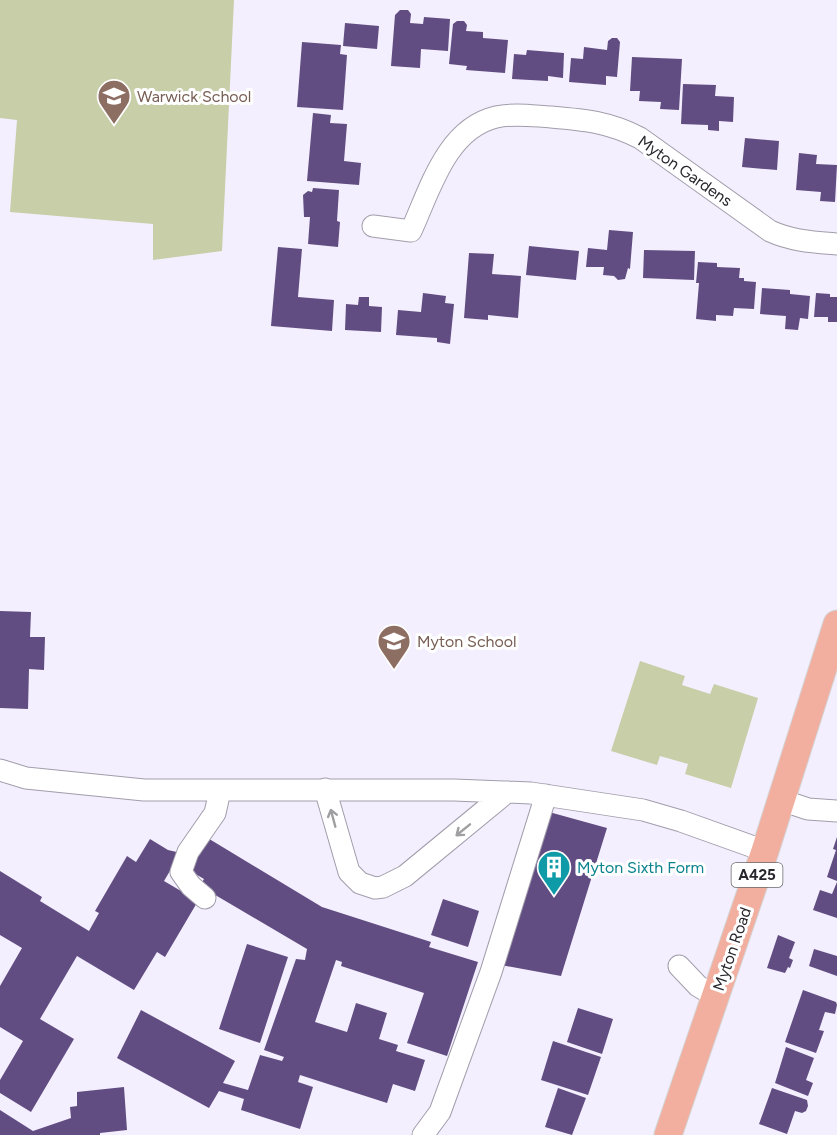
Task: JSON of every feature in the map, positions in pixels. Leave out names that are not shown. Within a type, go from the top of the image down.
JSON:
[{"type":"main road","name":"Myton Road","points":[[668,1135],[765,851],[837,624]]},
{"type":"street","name":"Myton Gardens","points":[[374,226],[411,231],[446,157],[458,140],[472,127],[495,117],[520,115],[591,120],[621,129],[640,138],[770,231],[805,242],[837,244]]},
{"type":"street","points":[[0,770],[26,778],[127,789],[220,791],[325,789],[507,792],[546,795],[643,810],[765,851]]},
{"type":"street","points":[[325,789],[349,872],[360,883],[375,888],[383,887],[405,876],[507,792]]},
{"type":"street","points":[[205,898],[191,886],[181,872],[188,852],[215,813],[220,791]]},
{"type":"street","points":[[423,1135],[433,1124],[444,1102],[511,911],[546,795]]},
{"type":"street","points":[[781,800],[808,809],[837,811]]},
{"type":"street","points":[[679,966],[698,986],[716,997]]},
{"type":"green space","name":"Warwick School","points":[[0,0],[234,0],[222,251],[153,260],[153,224],[10,212],[17,120],[0,118]]},
{"type":"green space","points":[[640,661],[685,676],[682,685],[710,694],[714,684],[758,698],[731,788],[685,774],[688,764],[660,756],[657,765],[611,751]]},
{"type":"building","points":[[400,10],[408,10],[411,14],[410,23],[423,24],[424,17],[450,19],[448,51],[421,49],[420,68],[391,66],[395,15]]},
{"type":"building","points":[[457,21],[464,21],[467,25],[466,31],[483,32],[483,38],[508,40],[505,73],[466,70],[467,66],[449,64],[453,24]]},
{"type":"building","points":[[345,23],[379,26],[377,49],[343,46]]},
{"type":"building","points":[[617,38],[620,42],[617,77],[606,76],[606,85],[569,82],[571,58],[583,59],[584,47],[607,50],[608,41]]},
{"type":"building","points":[[302,42],[341,45],[340,54],[347,55],[343,110],[297,107]]},
{"type":"building","points":[[527,50],[564,53],[563,78],[548,76],[548,81],[512,79],[514,54],[526,55]]},
{"type":"building","points":[[632,57],[682,59],[679,110],[660,109],[661,102],[639,101],[640,91],[630,91]]},
{"type":"building","points":[[683,84],[716,85],[715,96],[734,97],[733,122],[719,121],[719,131],[708,130],[708,125],[681,124]]},
{"type":"building","points":[[313,113],[331,115],[330,123],[347,124],[344,161],[361,163],[359,185],[307,181]]},
{"type":"building","points":[[745,138],[779,141],[777,170],[742,167]]},
{"type":"building","points":[[799,153],[817,155],[816,164],[837,165],[835,202],[820,201],[821,192],[796,190]]},
{"type":"building","points":[[313,188],[339,190],[338,247],[308,244],[310,217],[304,217],[303,195],[308,191],[312,192]]},
{"type":"building","points":[[609,230],[633,232],[630,269],[628,268],[625,279],[618,280],[614,276],[603,275],[604,267],[586,267],[588,248],[607,250]]},
{"type":"building","points":[[529,246],[579,251],[576,280],[526,275]]},
{"type":"building","points":[[278,247],[302,249],[298,297],[334,300],[332,331],[271,326]]},
{"type":"building","points":[[644,250],[695,251],[694,280],[643,278]]},
{"type":"building","points":[[469,253],[494,254],[492,274],[521,276],[518,318],[488,315],[488,320],[464,318]]},
{"type":"building","points":[[698,262],[717,263],[717,267],[740,268],[739,278],[756,282],[754,309],[734,308],[733,316],[716,315],[716,321],[696,319]]},
{"type":"building","points":[[762,288],[790,290],[790,294],[810,296],[808,319],[800,318],[798,330],[785,329],[786,316],[760,314]]},
{"type":"building","points":[[423,293],[446,296],[445,303],[454,304],[450,344],[437,342],[437,338],[396,335],[398,310],[421,312]]},
{"type":"building","points":[[816,293],[837,297],[837,322],[828,322],[828,317],[814,317]]},
{"type":"building","points":[[359,297],[369,297],[369,306],[382,307],[381,332],[345,330],[346,304],[358,305]]},
{"type":"building","points":[[0,611],[31,612],[30,637],[45,637],[44,670],[29,669],[28,709],[0,708]]},
{"type":"building","name":"Myton Sixth Form","points":[[549,812],[607,828],[561,976],[501,965]]},
{"type":"building","points":[[206,837],[322,907],[431,942],[429,947],[478,962],[447,1056],[407,1043],[424,993],[341,966],[342,962],[336,960],[315,1022],[347,1032],[356,1003],[387,1013],[379,1039],[398,1045],[396,1051],[425,1060],[415,1091],[393,1084],[387,1103],[300,1075],[298,1082],[313,1087],[300,1129],[241,1110],[244,1099],[219,1091],[209,1108],[117,1058],[141,1010],[235,1061],[223,1083],[248,1090],[260,1055],[282,1061],[284,1057],[264,1050],[296,959],[305,960],[307,949],[200,886],[204,879],[187,869],[177,859],[164,881],[198,901],[165,957],[157,952],[134,990],[77,956],[40,1019],[74,1039],[31,1112],[0,1093],[0,1080],[23,1041],[0,1027],[0,986],[22,948],[0,935],[0,871],[42,897],[40,901],[89,931],[99,913],[95,911],[127,856],[136,862],[150,839],[168,850],[194,856]]},
{"type":"building","points":[[837,837],[837,881],[827,877],[836,850],[833,849]]},
{"type":"building","points":[[837,882],[837,918],[813,910],[820,890],[832,894]]},
{"type":"building","points":[[443,899],[479,911],[468,947],[431,935]]},
{"type":"building","points":[[778,935],[795,942],[789,958],[793,960],[785,973],[767,968]]},
{"type":"building","points":[[247,944],[288,957],[260,1043],[219,1029]]},
{"type":"building","points":[[814,949],[837,956],[837,976],[809,966]]},
{"type":"building","points":[[803,990],[836,1002],[837,1005],[835,1014],[825,1012],[819,1030],[824,1031],[816,1053],[785,1042]]},
{"type":"building","points":[[578,1008],[613,1019],[602,1054],[567,1042]]},
{"type":"building","points":[[553,1041],[601,1057],[588,1095],[541,1080]]},
{"type":"building","points":[[786,1047],[814,1058],[806,1080],[813,1083],[808,1096],[775,1083]]},
{"type":"building","points":[[124,1087],[127,1130],[100,1133],[100,1135],[0,1135],[0,1110],[33,1131],[71,1118],[70,1107],[77,1106],[77,1092]]},
{"type":"building","points":[[558,1088],[586,1098],[572,1135],[545,1127]]},
{"type":"building","points":[[772,1088],[807,1100],[806,1111],[802,1113],[795,1111],[787,1134],[759,1124]]},
{"type":"place","name":"Warwick School","points":[[114,125]]},
{"type":"place","name":"Myton School","points":[[394,670]]},
{"type":"place","name":"Myton Sixth Form","points":[[554,896]]}]
